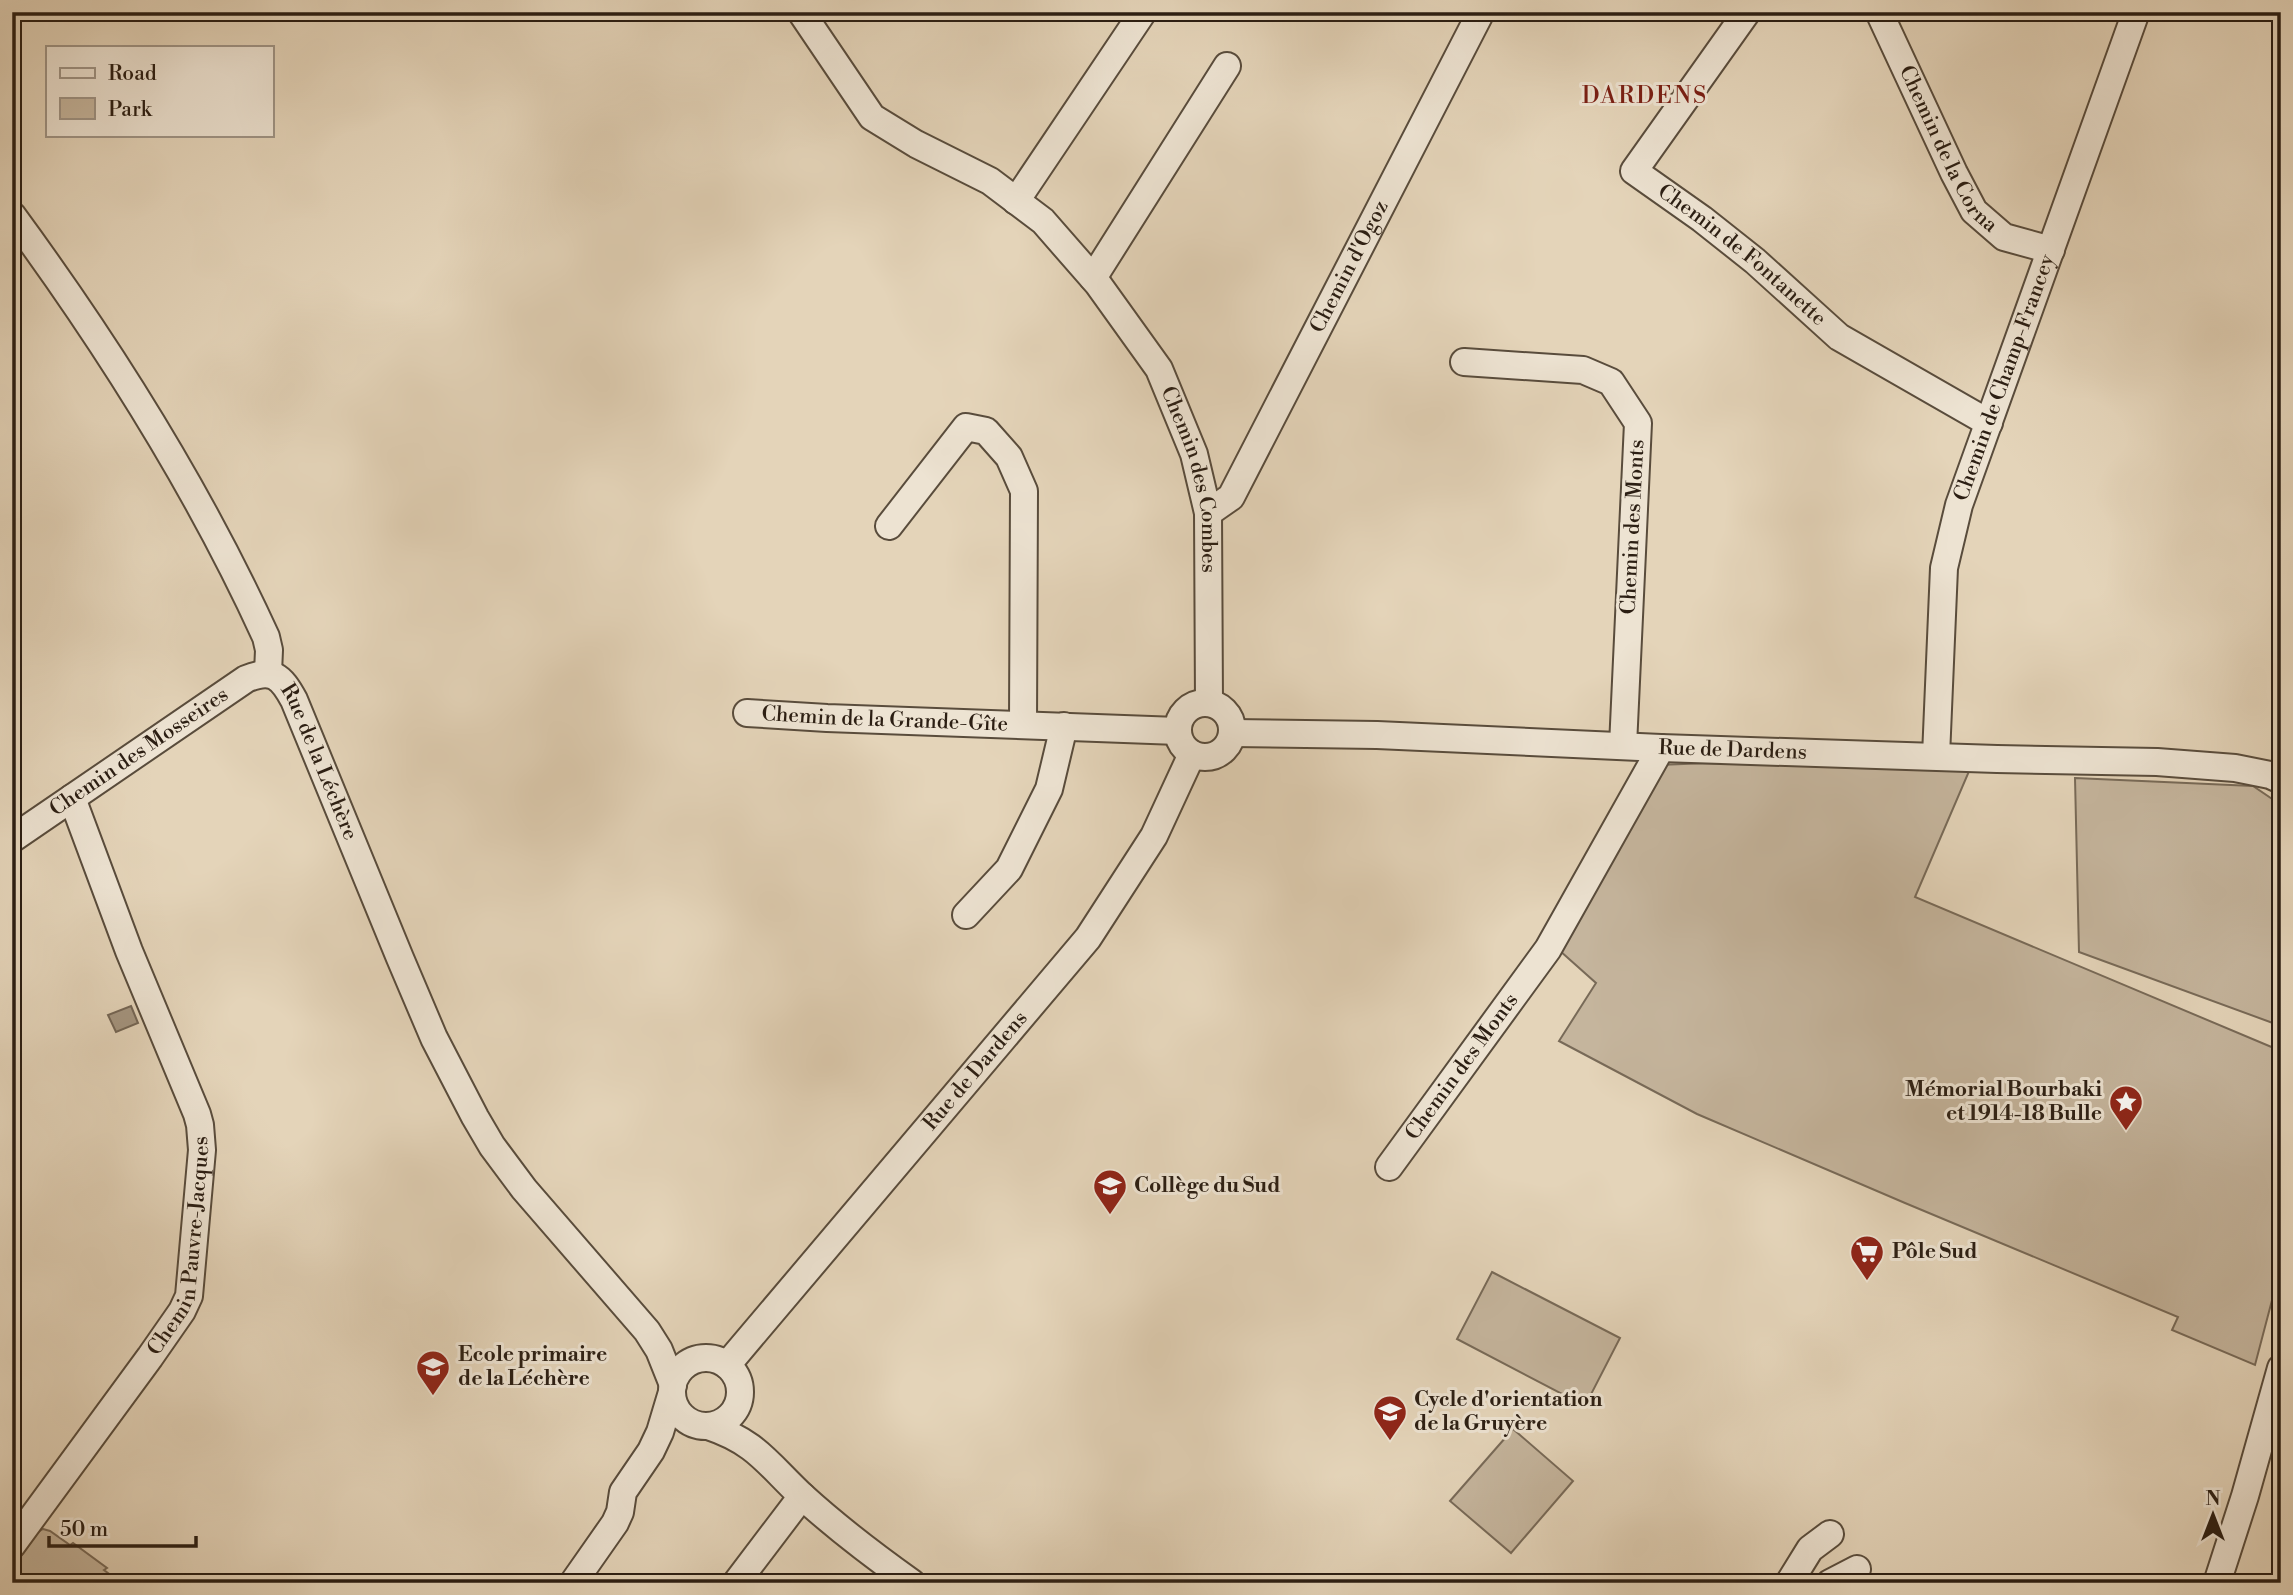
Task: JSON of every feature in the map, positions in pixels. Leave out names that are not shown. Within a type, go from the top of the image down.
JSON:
[{"type":"street","name":"Chemin des Combes","points":[[800,12],[872,117],[916,144],[990,181],[1042,222],[1093,278],[1159,369],[1194,454],[1208,513],[1209,703]]},
{"type":"street","points":[[1016,201],[1143,12]]},
{"type":"street","name":"Chemin d'Ogoz","points":[[1208,513],[1231,497],[1481,12]]},
{"type":"street","name":"Chemin de Fontanette","points":[[1747,12],[1634,171],[1755,261],[1839,337],[1989,424]]},
{"type":"street","name":"Chemin de la Corna","points":[[1879,12],[1974,211],[2004,237],[2051,250]]},
{"type":"street","name":"Chemin de Champ-Francey","points":[[1936,756],[1944,568],[1959,505],[2136,12]]},
{"type":"street","points":[[1093,278],[1227,66]]},
{"type":"street","name":"Rue de la Léchère","points":[[12,215],[127,381],[205,517],[266,637],[269,650],[268,673],[279,678],[294,699],[400,958],[435,1038],[475,1118],[524,1189],[631,1311],[659,1350],[673,1388]]},
{"type":"street","name":"Chemin des Monts","points":[[1464,362],[1583,370],[1611,382],[1637,423],[1623,746]]},
{"type":"street","name":"Chemin de la Grande-Gîte","points":[[890,526],[965,427],[986,431],[1009,457],[1024,491],[1023,725]]},
{"type":"street","name":"Chemin des Mosseires","points":[[12,839],[246,679],[268,673]]},
{"type":"street","points":[[1209,703],[1219,706],[1227,713],[1233,733],[1228,745],[1219,754],[1207,758],[1192,754],[1185,748],[1178,731],[1180,719],[1187,710],[1197,704],[1209,703]]},
{"type":"street","name":"Chemin de la Grande-Gîte","points":[[747,713],[827,719],[1178,731]]},
{"type":"street","points":[[966,915],[1009,869],[1049,789],[1064,726]]},
{"type":"street","name":"Rue de Dardens","points":[[1233,733],[1377,734],[1661,748],[2157,762],[2235,768],[2281,780]]},
{"type":"street","name":"Chemin des Monts","points":[[1389,1167],[1548,948],[1661,748]]},
{"type":"street","name":"Rue de Dardens","points":[[717,1362],[1088,938],[1154,836],[1192,754]]},
{"type":"street","name":"Rue de Dardens","points":[[2235,768],[2281,758]]},
{"type":"street","name":"Chemin Pauvre-Jacques","points":[[12,1545],[182,1311],[189,1296],[201,1163],[202,1138],[197,1114],[129,950],[72,798]]},
{"type":"street","name":"Rue de la Léchère","points":[[631,1311],[672,1339],[717,1362]]},
{"type":"street","points":[[573,1583],[615,1523],[623,1492],[651,1451],[660,1432],[678,1373],[685,1365],[717,1362],[736,1376],[751,1434],[761,1454]]},
{"type":"street","points":[[2217,1583],[2281,1368]]},
{"type":"street","points":[[673,1388],[674,1403],[679,1413],[687,1420],[743,1440],[761,1454],[802,1496],[877,1558],[912,1583]]},
{"type":"street","points":[[651,1451],[686,1430],[727,1419],[739,1401],[740,1389]]},
{"type":"street","points":[[736,1583],[802,1496]]},
{"type":"street","points":[[1789,1583],[1810,1549],[1830,1534]]},
{"type":"street","points":[[1830,1583],[1857,1569]]},
{"type":"green space","points":[[1709,763],[1970,769],[1915,897],[2281,1051],[2281,1266],[2255,1365],[2172,1330],[2178,1317],[1697,1114],[1559,1041],[1596,983],[1559,950],[1658,765]]},
{"type":"green space","points":[[2075,778],[2253,786],[2281,805],[2281,1026],[2079,952]]},
{"type":"green space","points":[[1492,1272],[1620,1338],[1585,1406],[1457,1339]]},
{"type":"green space","points":[[1513,1429],[1573,1481],[1511,1553],[1450,1501]]},
{"type":"green space","points":[[43,1529],[70,1545],[73,1543],[107,1568],[104,1570],[121,1583],[12,1583],[12,1569],[38,1532]]},
{"type":"shaded area","points":[[131,1006],[138,1023],[116,1032],[108,1015]]},
{"type":"place","name":"Mémorial Bourbaki et 1914-18 Bulle","points":[[2126,1132]]},
{"type":"place","name":"Collège du Sud","points":[[1110,1216]]},
{"type":"place","name":"Pôle Sud","points":[[1867,1282]]},
{"type":"place","name":"Ecole primaire de la Léchère","points":[[433,1397]]},
{"type":"place","name":"Cycle d'orientation de la Gruyère","points":[[1390,1442]]},
{"type":"district","name":"DARDENS","points":[[1645,96]]}]
